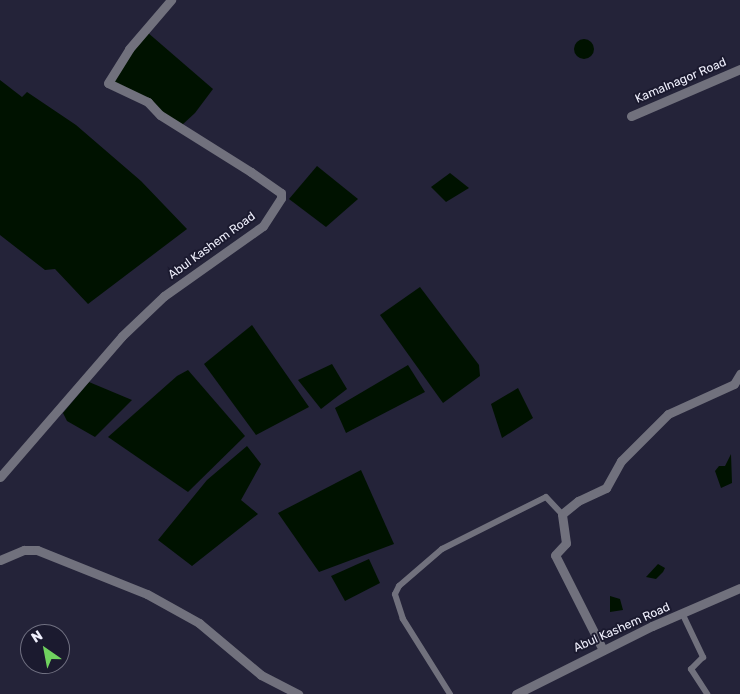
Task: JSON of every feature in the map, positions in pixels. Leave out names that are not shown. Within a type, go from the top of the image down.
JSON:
[{"type":"street","name":"Abul Kashem Road","points":[[0,477],[122,336],[164,296],[263,226],[282,198],[281,193],[251,172],[160,115],[148,102],[108,83],[129,49],[171,0]]},
{"type":"street","name":"Kamalnagor Road","points":[[631,116],[740,69]]},
{"type":"street","points":[[562,514],[578,501],[606,488],[621,461],[668,414],[734,384],[740,374]]},
{"type":"street","points":[[450,694],[403,619],[394,594],[399,586],[442,549],[546,498],[562,514],[566,543],[555,555],[603,650]]},
{"type":"street","points":[[0,560],[24,550],[37,550],[148,594],[199,623],[261,675],[298,694]]},
{"type":"street","name":"Abul Kashem Road","points":[[516,694],[603,650],[740,588]]},
{"type":"street","points":[[683,615],[703,657],[691,669],[706,694]]},
{"type":"shaded area","points":[[147,32],[213,89],[195,113],[182,125],[111,81]]},
{"type":"shaded area","points":[[584,39],[591,42],[594,49],[591,56],[584,59],[577,56],[574,49],[577,42]]},
{"type":"shaded area","points":[[0,80],[22,97],[27,92],[76,125],[141,181],[187,229],[88,304],[55,269],[45,270],[0,235]]},
{"type":"shaded area","points":[[317,166],[358,199],[326,227],[289,199]]},
{"type":"shaded area","points":[[450,173],[469,188],[446,202],[431,187]]},
{"type":"shaded area","points":[[420,287],[479,365],[480,376],[443,403],[380,315]]},
{"type":"shaded area","points":[[252,325],[309,407],[256,435],[204,364]]},
{"type":"shaded area","points":[[332,364],[347,389],[321,409],[298,380]]},
{"type":"shaded area","points":[[408,365],[425,392],[346,433],[335,408]]},
{"type":"shaded area","points":[[188,370],[245,436],[188,492],[108,437],[177,376]]},
{"type":"shaded area","points":[[89,382],[132,400],[95,437],[67,421],[63,413]]},
{"type":"shaded area","points":[[518,388],[533,418],[502,438],[491,404]]},
{"type":"shaded area","points":[[247,446],[261,464],[241,500],[258,514],[192,566],[158,540],[207,480]]},
{"type":"shaded area","points":[[731,454],[732,483],[721,488],[715,471],[719,466],[725,466]]},
{"type":"shaded area","points":[[361,470],[394,544],[319,572],[278,513]]},
{"type":"shaded area","points":[[369,559],[380,583],[345,601],[331,576]]},
{"type":"shaded area","points":[[658,564],[665,568],[663,572],[656,579],[646,577]]},
{"type":"shaded area","points":[[610,596],[620,599],[623,610],[610,612]]}]
